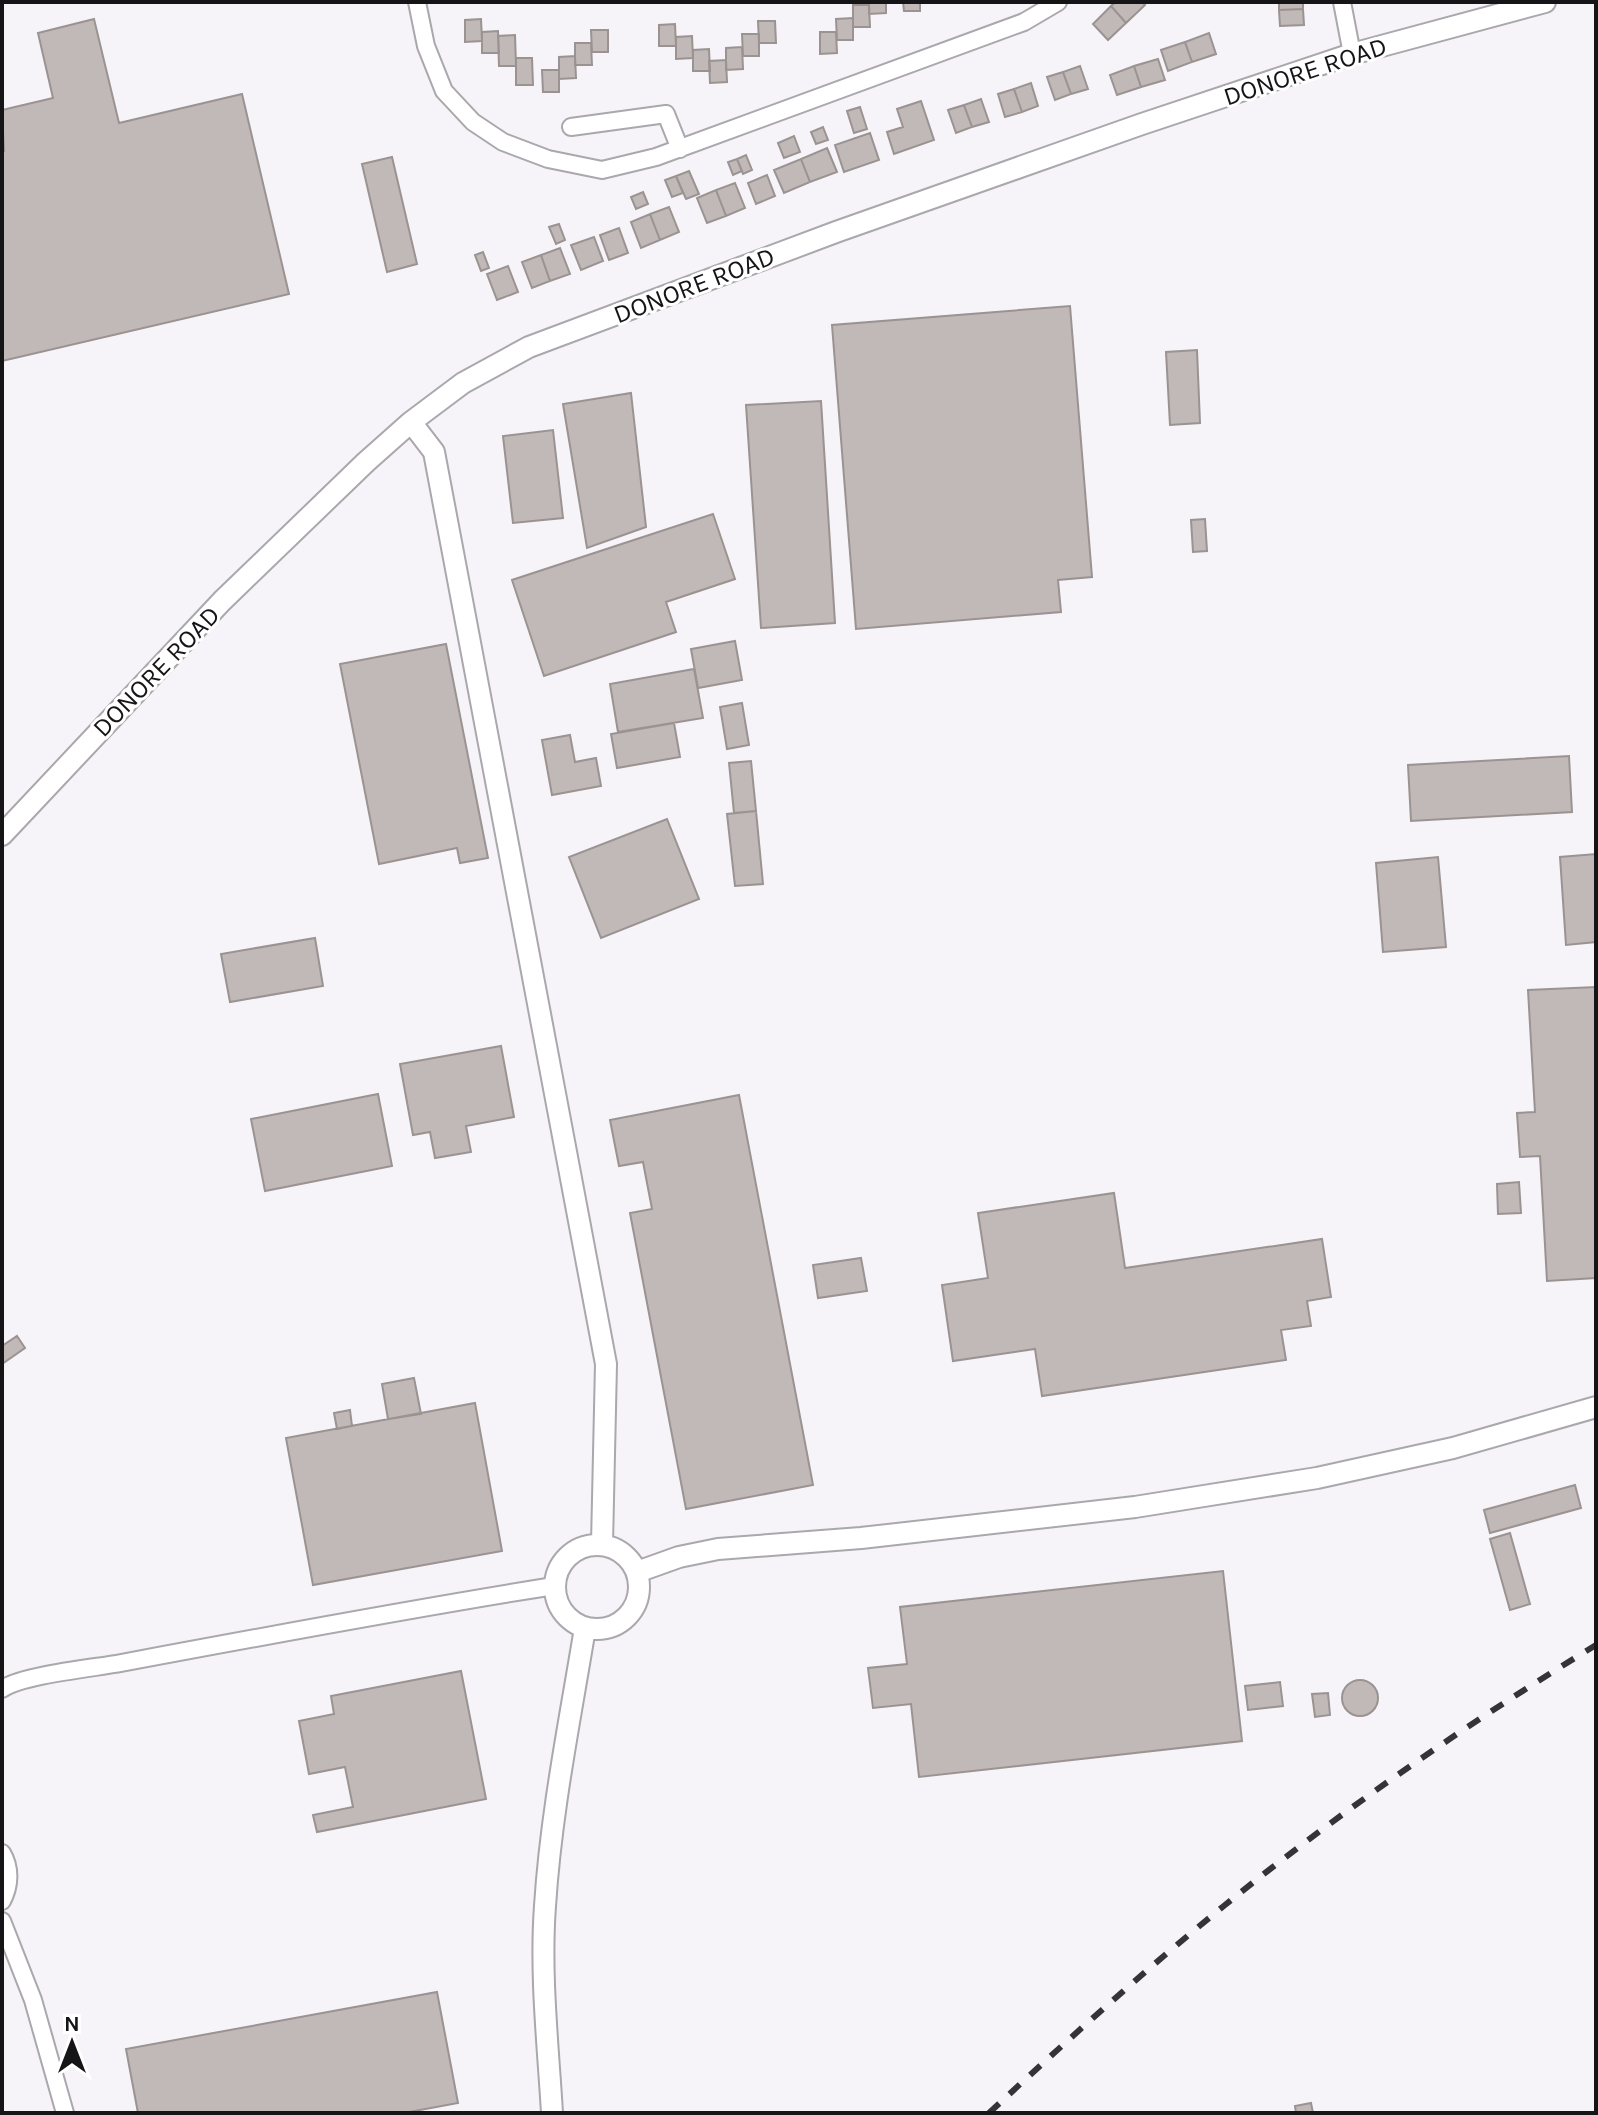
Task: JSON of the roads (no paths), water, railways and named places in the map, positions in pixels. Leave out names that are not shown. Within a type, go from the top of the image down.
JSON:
[{"type":"street","points":[[417,2],[426,46],[444,91],[473,122],[503,142],[548,159],[602,170],[680,149],[1024,22],[1058,2]]},
{"type":"street","points":[[1342,2],[1352,54]]},
{"type":"street","name":"DONORE ROAD","points":[[2,835],[222,601],[411,422],[463,383],[529,347],[836,232],[1142,124],[1352,54],[1545,2]]},
{"type":"street","points":[[571,127],[666,114],[680,149]]},
{"type":"street","points":[[411,422],[434,452],[606,1364],[602,1544]]},
{"type":"street","points":[[637,1572],[679,1557],[718,1549],[861,1538],[1135,1507],[1317,1478],[1453,1448],[1596,1407]]},
{"type":"street","points":[[602,1544],[628,1557],[637,1572],[640,1588],[635,1607],[624,1620],[605,1629],[585,1628],[563,1614],[554,1586],[558,1569],[571,1552],[585,1545],[602,1544]]},
{"type":"street","points":[[2,1689],[47,1676],[196,1648],[554,1586]]},
{"type":"street","points":[[552,2113],[545,1909],[551,1838],[585,1628]]},
{"type":"street","points":[[2,1853],[7,1862],[9,1885],[2,1901]]},
{"type":"street","points":[[2,1921],[33,2000],[65,2113]]},
{"type":"railway","points":[[989,2113],[1156,1963],[1300,1846],[1425,1756],[1596,1645]]}]
